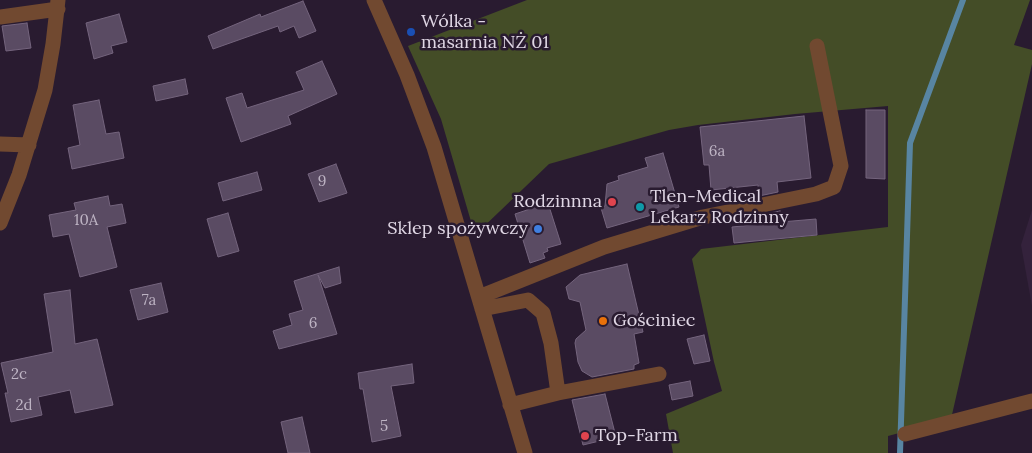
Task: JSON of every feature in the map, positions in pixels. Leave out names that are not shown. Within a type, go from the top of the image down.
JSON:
[{"type":"street","points":[[374,0],[427,126],[525,453]]},
{"type":"street","points":[[0,16],[58,4],[44,90],[29,145],[0,224]]},
{"type":"street","points":[[481,303],[604,247],[703,217],[816,194],[834,187],[841,166],[817,46]]},
{"type":"street","points":[[0,144],[29,145]]},
{"type":"street","points":[[481,303],[528,300],[543,313],[551,343],[558,392]]},
{"type":"street","points":[[510,404],[558,392],[659,374]]},
{"type":"street","points":[[905,434],[1032,400]]},
{"type":"shaded area","points":[[1032,210],[1032,306],[1021,245]]},
{"type":"green space","points":[[527,0],[1030,0],[1014,45],[1032,50],[1032,64],[951,419],[888,436],[888,453],[673,453],[666,414],[722,391],[692,259],[701,249],[888,227],[888,106],[698,125],[669,130],[549,164],[475,235],[441,119],[408,46]]},
{"type":"building","points":[[303,1],[316,31],[299,38],[294,26],[280,32],[278,26],[213,49],[208,36],[260,14],[261,17]]},
{"type":"building","points":[[119,14],[127,42],[111,46],[113,53],[94,59],[86,23]]},
{"type":"building","points":[[27,23],[31,48],[6,51],[2,26]]},
{"type":"building","points":[[322,61],[337,94],[288,116],[291,124],[241,142],[226,98],[242,93],[247,108],[304,90],[296,72]]},
{"type":"building","points":[[185,79],[188,94],[156,101],[153,86]]},
{"type":"building","points":[[99,100],[106,134],[119,132],[124,158],[72,169],[68,148],[80,145],[73,105]]},
{"type":"building","points":[[866,110],[885,110],[885,179],[866,178]]},
{"type":"building","points":[[804,116],[811,178],[777,182],[778,192],[759,196],[758,185],[711,190],[709,165],[704,165],[700,127]]},
{"type":"building","points":[[663,153],[679,207],[607,228],[601,208],[605,206],[607,184],[619,180],[618,176],[648,167],[645,158]]},
{"type":"building","points":[[336,164],[347,193],[319,202],[308,174]]},
{"type":"building","points":[[257,172],[262,190],[223,201],[218,183]]},
{"type":"building","points":[[108,196],[110,206],[122,204],[126,223],[107,227],[117,267],[80,277],[69,234],[53,237],[49,215],[76,210],[74,203]]},
{"type":"building","name":"Sklep spożywczy","points":[[548,203],[561,244],[547,248],[548,251],[543,253],[545,258],[530,263],[515,214]]},
{"type":"building","points":[[780,211],[781,222],[816,219],[817,235],[734,243],[732,227],[762,224],[761,215]]},
{"type":"building","points":[[228,213],[239,251],[218,257],[207,219]]},
{"type":"building","points":[[627,264],[643,332],[634,334],[639,363],[634,365],[634,369],[592,377],[582,371],[578,362],[576,339],[586,330],[580,302],[569,299],[566,287],[580,275]]},
{"type":"building","points":[[339,267],[341,283],[325,288],[318,275],[337,334],[279,349],[273,331],[292,325],[289,314],[303,310],[294,281]]},
{"type":"building","points":[[161,283],[168,312],[138,320],[130,290]]},
{"type":"building","points":[[70,290],[75,344],[97,339],[113,405],[75,413],[70,390],[38,397],[42,415],[11,422],[5,393],[8,393],[1,363],[53,352],[44,294]]},
{"type":"building","points":[[704,335],[710,361],[694,364],[687,339]]},
{"type":"building","points":[[412,364],[414,383],[391,386],[401,436],[372,442],[363,389],[360,389],[358,373]]},
{"type":"building","points":[[690,381],[693,396],[672,400],[669,385]]},
{"type":"building","points":[[605,394],[616,437],[583,445],[572,400]]},
{"type":"building","points":[[302,417],[310,453],[288,453],[281,422]]},
{"type":"waterway","points":[[900,453],[910,143],[963,0]]},
{"type":"place","name":"Wólka - masarnia NŻ 01","points":[[411,32]]},
{"type":"place","name":"Rodzinnna","points":[[612,202]]},
{"type":"place","name":"Tlen-Medical Lekarz Rodzinny","points":[[640,207]]},
{"type":"place","name":"Sklep spożywczy","points":[[538,229]]},
{"type":"place","name":"Gościniec","points":[[603,321]]},
{"type":"place","name":"Top-Farm","points":[[585,436]]}]
